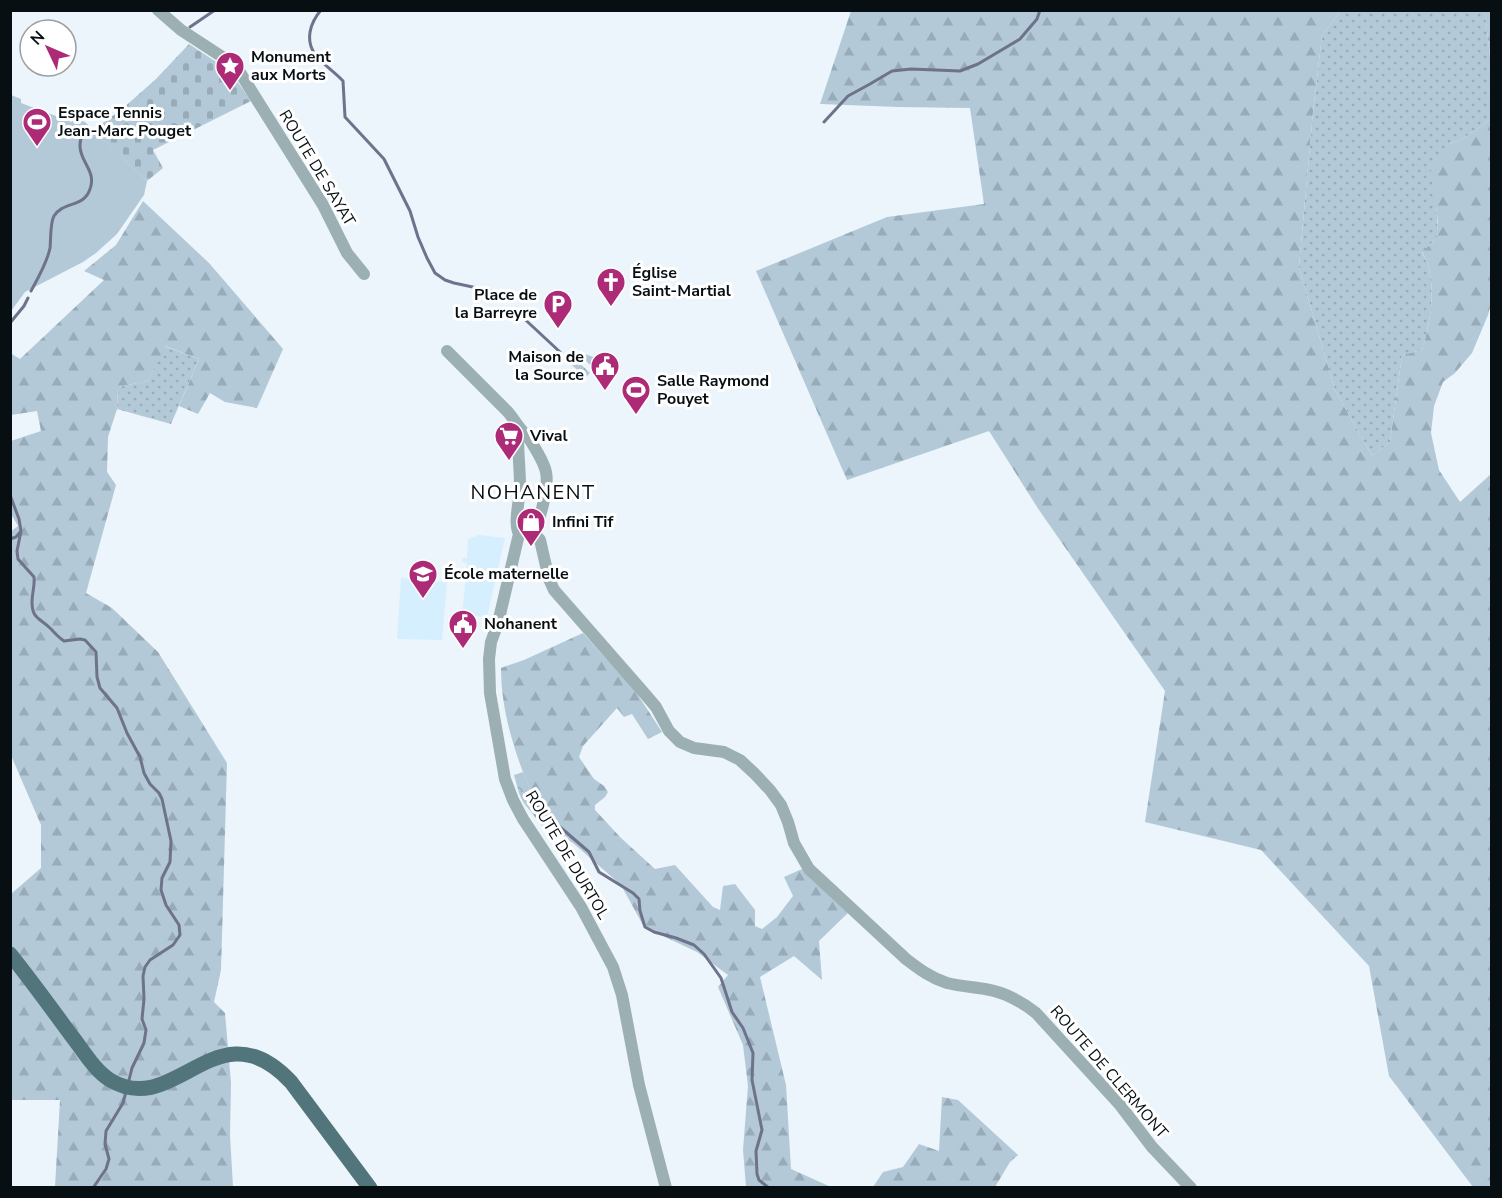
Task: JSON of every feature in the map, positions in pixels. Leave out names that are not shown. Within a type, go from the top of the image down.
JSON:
[{"type":"main road","points":[[10,954],[93,1064],[111,1080],[129,1087],[145,1089],[167,1082],[217,1057],[240,1054],[263,1060],[277,1068],[295,1086],[370,1188]]},
{"type":"street","name":"ROUTE DE SAYAT","points":[[158,10],[239,71],[323,205],[347,253],[364,274]]},
{"type":"street","points":[[447,351],[507,411],[522,432],[526,434],[546,471],[545,496],[537,524],[533,532],[526,536],[519,534]]},
{"type":"street","name":"ROUTE DE DURTOL","points":[[522,432],[518,437],[520,485],[516,523],[519,534],[498,623],[491,642],[489,659],[490,693],[505,779],[523,819],[581,907],[613,967],[622,995],[639,1085],[666,1188]]},
{"type":"street","name":"ROUTE DE CLERMONT","points":[[533,532],[540,540],[549,579],[554,590],[656,707],[676,739],[688,746],[732,755],[747,766],[781,805],[789,822],[794,843],[810,869],[920,970],[946,983],[988,989],[1008,995],[1036,1013],[1120,1105],[1152,1147],[1191,1188]]},
{"type":"shaded area","points":[[479,535],[505,538],[487,617],[462,615],[467,563],[462,562],[462,558],[467,558],[468,539]]},
{"type":"shaded area","name":"École maternelle","points":[[401,578],[447,582],[442,640],[397,639]]},
{"type":"green space","points":[[851,11],[1341,11],[1322,35],[1299,267],[1335,390],[1372,456],[1390,442],[1402,355],[1422,350],[1427,330],[1432,289],[1422,251],[1431,244],[1438,233],[1430,172],[1450,144],[1464,138],[1491,119],[1491,304],[1472,353],[1455,373],[1443,382],[1434,406],[1431,433],[1439,470],[1460,502],[1491,474],[1491,1187],[1473,1187],[1389,1076],[1369,966],[1261,850],[1145,822],[1165,691],[1039,510],[989,431],[847,480],[756,271],[887,217],[984,204],[970,108],[820,104]]},
{"type":"green space","points":[[1341,11],[1482,11],[1485,13],[1491,65],[1491,119],[1464,138],[1450,144],[1436,203],[1437,238],[1422,252],[1431,279],[1432,300],[1422,350],[1402,355],[1390,442],[1372,456],[1335,390],[1299,267],[1322,35]]},
{"type":"green space","points":[[1482,11],[1491,11],[1491,65],[1485,14]]},
{"type":"green space","points":[[189,44],[230,71],[251,101],[153,150],[163,168],[147,181],[93,130],[121,110],[156,79]]},
{"type":"green space","points":[[11,95],[21,99],[21,103],[72,122],[73,118],[85,122],[147,181],[144,195],[117,234],[83,262],[25,292],[11,311]]},
{"type":"green space","points":[[143,201],[209,263],[283,349],[257,408],[225,402],[210,393],[198,414],[179,406],[199,359],[165,346],[148,381],[118,387],[117,409],[108,437],[107,472],[116,485],[86,593],[112,608],[158,652],[227,763],[221,970],[214,1002],[225,1013],[231,1083],[230,1135],[233,1187],[55,1187],[60,1100],[11,1100],[11,894],[41,868],[41,825],[10,753],[10,532],[18,526],[11,514],[11,441],[41,431],[37,411],[11,415],[10,353],[20,359],[104,280],[84,271],[116,245]]},
{"type":"green space","points":[[164,346],[199,359],[171,424],[117,409],[118,387],[148,381]]},
{"type":"green space","points":[[582,353],[602,360],[594,368],[578,354]]},
{"type":"green space","points":[[573,357],[590,373],[586,377],[568,362]]},
{"type":"green space","points":[[583,633],[636,692],[662,732],[648,739],[632,714],[624,717],[617,708],[583,746],[579,757],[594,779],[608,792],[595,805],[595,810],[621,838],[655,869],[675,865],[713,907],[720,910],[723,886],[735,884],[755,910],[755,926],[762,929],[777,917],[793,896],[784,877],[802,869],[849,912],[819,941],[822,980],[794,956],[760,977],[786,1085],[791,1169],[831,1187],[746,1187],[743,1150],[748,1086],[743,1045],[718,987],[728,975],[697,952],[644,927],[621,885],[573,843],[547,832],[523,802],[530,790],[509,730],[503,699],[501,668]]},
{"type":"green space","points":[[523,772],[530,790],[523,802],[514,775]]},
{"type":"green space","points":[[942,1097],[958,1100],[1018,1155],[1010,1162],[995,1187],[873,1187],[883,1172],[903,1167],[919,1144],[939,1151]]},
{"type":"waterway","points":[[190,27],[215,10]]},
{"type":"waterway","points":[[321,10],[310,32],[312,49],[321,61],[343,81],[345,117],[384,159],[410,211],[418,237],[435,273],[454,283],[515,296]]},
{"type":"waterway","points":[[824,122],[848,96],[892,71],[911,69],[960,71],[978,64],[1020,39],[1037,19],[1040,10]]},
{"type":"waterway","points":[[31,291],[49,254],[54,216],[63,208],[83,199],[92,183],[90,171],[80,151],[84,131]]},
{"type":"waterway","points":[[10,323],[28,298]]},
{"type":"waterway","points":[[517,312],[560,352]]},
{"type":"waterway","points":[[10,495],[21,531],[17,551],[18,559],[34,577],[33,612],[64,641],[85,640],[96,652],[100,688],[117,708],[140,757],[144,773],[162,799],[171,841],[170,862],[162,878],[161,890],[166,905],[179,925],[180,935],[173,945],[150,960],[145,967],[142,1019],[146,1030],[144,1043],[129,1080]]},
{"type":"waterway","points":[[10,539],[16,537],[21,531]]},
{"type":"waterway","points":[[531,802],[589,852],[599,872],[639,899],[645,927],[694,945],[704,954],[721,978],[732,1012],[743,1028],[753,1053],[752,1080],[762,1130],[756,1151],[757,1174],[759,1180],[769,1188]]},
{"type":"waterway","points":[[93,1188],[106,1169],[109,1159],[105,1144],[106,1131],[123,1103],[126,1092]]},
{"type":"place","name":"Monument aux Morts","points":[[230,92]]},
{"type":"place","name":"Espace Tennis Jean-Marc Pouget","points":[[37,148]]},
{"type":"place","name":"Église Saint-Martial","points":[[611,308]]},
{"type":"place","name":"Place de la Barreyre","points":[[558,330]]},
{"type":"place","name":"Maison de la Source","points":[[605,392]]},
{"type":"place","name":"Salle Raymond Pouyet","points":[[636,416]]},
{"type":"place","name":"Vival","points":[[509,462]]},
{"type":"place","name":"Infini Tif","points":[[531,548]]},
{"type":"place","name":"École maternelle","points":[[423,600]]},
{"type":"place","name":"Nohanent","points":[[463,650]]},
{"type":"district","name":"NOHANENT","points":[[533,492]]}]
